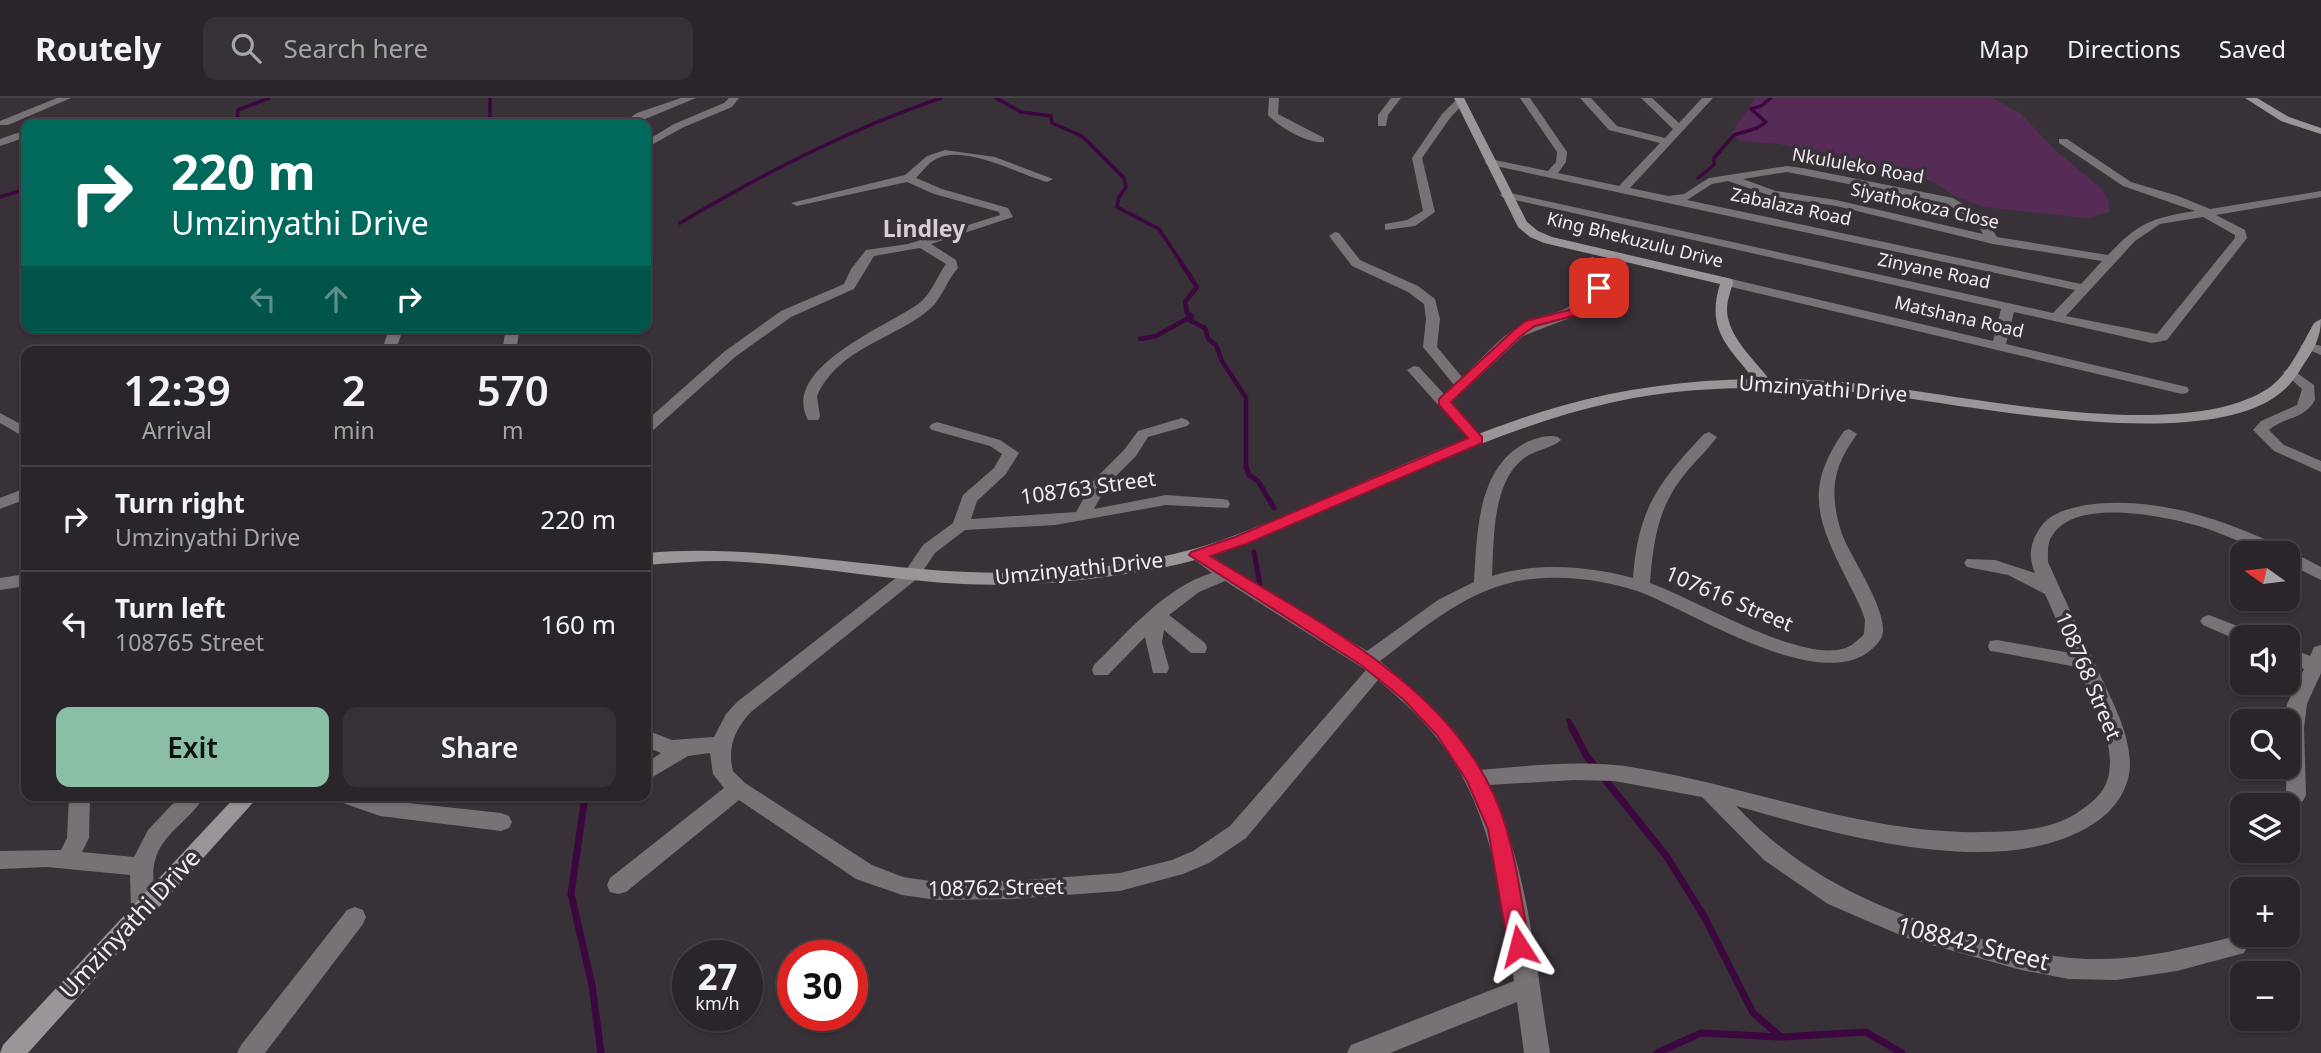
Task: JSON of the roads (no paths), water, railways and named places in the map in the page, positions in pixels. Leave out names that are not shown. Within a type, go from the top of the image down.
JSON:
[{"type":"street","points":[[2,123],[66,98]]},
{"type":"street","points":[[634,119],[691,98]]},
{"type":"street","points":[[651,142],[678,126],[728,105],[734,98]]},
{"type":"street","points":[[1274,98],[1273,115],[1281,122],[1320,140]]},
{"type":"street","points":[[1382,124],[1383,115],[1396,98]]},
{"type":"street","points":[[1525,98],[1561,149],[1561,162],[1551,174]]},
{"type":"street","points":[[1585,98],[1613,128],[1667,142]]},
{"type":"street","points":[[1646,98],[1679,129]]},
{"type":"street","points":[[1623,189],[1708,98]]},
{"type":"street","points":[[2250,98],[2279,116],[2321,131]]},
{"type":"street","points":[[1389,227],[1411,223],[1429,212],[1418,158],[1460,100]]},
{"type":"street","name":"King Bhekuzulu Drive","points":[[1460,100],[1522,224],[1540,237],[1727,282],[1720,306],[1722,320],[1733,341],[1765,383]]},
{"type":"street","points":[[2,123],[21,129]]},
{"type":"street","points":[[0,142],[21,132]]},
{"type":"street","points":[[2063,141],[2127,184],[2174,198],[2206,212]]},
{"type":"street","points":[[797,203],[909,178],[931,157],[948,154],[998,160],[1047,179]]},
{"type":"street","name":"Zabalaza Road","points":[[1490,162],[2084,288]]},
{"type":"street","name":"Nkululeko Road","points":[[1663,198],[1687,197],[1709,181],[1732,180],[1787,169],[1940,198],[1960,206],[1976,217],[1993,240]]},
{"type":"street","points":[[651,425],[730,354],[786,314],[850,285],[859,266],[870,253],[921,243],[992,223],[1005,219],[1007,214],[982,202],[924,187],[909,178]]},
{"type":"street","name":"Siyathokoza Close","points":[[1732,180],[1774,194],[1829,201],[1993,240],[2111,259]]},
{"type":"street","points":[[2058,316],[2131,238],[2150,225],[2206,212],[2321,194]]},
{"type":"street","name":"Zinyane Road","points":[[1506,195],[2149,338],[2162,337],[2241,238],[2241,233],[2236,229],[2206,212]]},
{"type":"street","points":[[1335,236],[1356,263],[1413,289],[1430,302],[1433,319],[1430,347],[1463,387]]},
{"type":"street","points":[[813,417],[810,397],[817,380],[841,358],[930,301],[939,288],[942,275],[952,268],[951,261],[921,243]]},
{"type":"street","points":[[1444,402],[1463,387],[1518,332],[1531,324],[1573,312],[1590,298],[1599,288],[1589,280],[1593,261]]},
{"type":"street","name":"Matshana Road","points":[[1727,282],[2182,390]]},
{"type":"street","points":[[1999,346],[2009,306]]},
{"type":"street","name":"Umzinyathi Drive","points":[[651,559],[704,554],[742,555],[912,573],[1008,579],[1103,572],[1197,555],[1240,540],[1540,415],[1596,399],[1686,386],[1765,383],[1846,387],[2082,415],[2156,419],[2202,415],[2250,404],[2271,393],[2314,348],[2321,323]]},
{"type":"street","points":[[1414,370],[1477,440]]},
{"type":"street","points":[[2290,372],[2309,388],[2308,401],[2298,412],[2263,426],[2261,430],[2279,448],[2321,467]]},
{"type":"street","points":[[0,417],[21,430]]},
{"type":"street","points":[[1082,516],[1100,483],[1130,453],[1143,434],[1182,423]]},
{"type":"street","name":"108763 Street","points":[[937,427],[995,443],[1010,452],[1000,471],[969,499],[961,525]]},
{"type":"street","name":"107616 Street","points":[[1372,665],[1446,603],[1483,584],[1513,576],[1560,572],[1592,575],[1641,586],[1797,653],[1835,656],[1864,646],[1874,632],[1874,618],[1830,528],[1825,503],[1829,467],[1849,434]]},
{"type":"street","points":[[1641,586],[1648,527],[1654,509],[1684,465],[1709,437]]},
{"type":"street","points":[[1483,584],[1485,549],[1499,476],[1532,446],[1553,440]]},
{"type":"street","points":[[0,504],[21,496]]},
{"type":"street","name":"108763 Street","points":[[912,573],[929,549],[961,525],[1082,516],[1166,500],[1222,504]]},
{"type":"street","name":"108768 Street","points":[[1476,778],[1613,772],[1710,792],[1875,835],[1931,843],[2007,841],[2072,826],[2106,802],[2120,780],[2117,738],[2039,562],[2040,540],[2053,522],[2082,510],[2132,509],[2183,516],[2254,541]]},
{"type":"street","points":[[1197,555],[1372,665],[1426,710],[1452,742],[1476,778],[1502,846],[1536,1053]]},
{"type":"street","points":[[2300,562],[2318,570]]},
{"type":"street","points":[[1973,563],[1998,564],[2021,571],[2052,591]]},
{"type":"street","points":[[651,740],[664,747],[721,744],[733,719],[744,707],[912,573]]},
{"type":"street","points":[[1101,670],[1157,615],[1211,577],[1225,575]]},
{"type":"street","points":[[0,584],[21,581]]},
{"type":"street","points":[[1157,615],[1198,648]]},
{"type":"street","points":[[1157,615],[1153,642],[1160,668]]},
{"type":"street","points":[[2209,621],[2230,630]]},
{"type":"street","points":[[1997,646],[2084,662]]},
{"type":"street","points":[[2296,793],[2294,728],[2297,704],[2318,659],[2300,656]]},
{"type":"street","name":"108762 Street","points":[[721,744],[723,774],[738,789],[864,872],[902,886],[937,891],[1011,890],[1120,882],[1175,868],[1201,857],[1238,832],[1261,808],[1372,665]]},
{"type":"street","points":[[651,771],[684,748]]},
{"type":"street","points":[[618,885],[738,789]]},
{"type":"street","name":"108842 Street","points":[[1710,792],[1741,827],[1790,868],[1847,903],[1927,936],[2023,960],[2084,969],[2115,970],[2175,961],[2232,947]]},
{"type":"street","points":[[68,860],[78,838],[79,801]]},
{"type":"street","points":[[142,910],[142,867],[149,847],[189,801]]},
{"type":"street","name":"Umzinyathi Drive","points":[[12,1053],[244,801]]},
{"type":"street","points":[[361,801],[380,808],[501,822]]},
{"type":"street","points":[[0,860],[68,860],[142,867]]},
{"type":"street","points":[[250,1053],[355,917]]},
{"type":"street","points":[[1360,1053],[1526,986]]},
{"type":"waterway","points":[[237,119],[238,110],[269,98]]},
{"type":"waterway","points":[[490,98],[490,119]]},
{"type":"waterway","points":[[680,223],[743,187],[840,138],[941,98]]},
{"type":"waterway","points":[[996,98],[1021,112],[1051,116],[1052,123],[1082,136],[1124,178],[1126,187],[1119,197],[1117,207],[1159,229],[1181,262]]},
{"type":"waterway","points":[[1698,178],[1714,165],[1714,158],[1734,135],[1757,128],[1766,122],[1751,109],[1761,106],[1771,98]]},
{"type":"waterway","points":[[0,197],[21,191]]},
{"type":"waterway","points":[[1140,339],[1156,336],[1192,316],[1187,313],[1185,302],[1197,287],[1180,261]]},
{"type":"waterway","points":[[1189,320],[1205,328],[1208,339],[1216,345],[1222,361],[1246,398],[1246,466]]},
{"type":"waterway","points":[[1246,466],[1249,475],[1258,481],[1274,508]]},
{"type":"waterway","points":[[1254,552],[1260,585]]},
{"type":"waterway","points":[[1569,721],[1572,727]]},
{"type":"waterway","points":[[1571,726],[1586,755],[1597,769]]},
{"type":"waterway","points":[[1603,777],[1667,857],[1705,918],[1753,1013],[1781,1037]]},
{"type":"waterway","points":[[584,801],[571,894],[592,985],[601,1053]]},
{"type":"waterway","points":[[1781,1037],[1866,1032],[1902,1053]]},
{"type":"waterway","points":[[1657,1053],[1701,1033],[1781,1037]]},
{"type":"district","name":"Lindley","points":[[924,229]]}]
